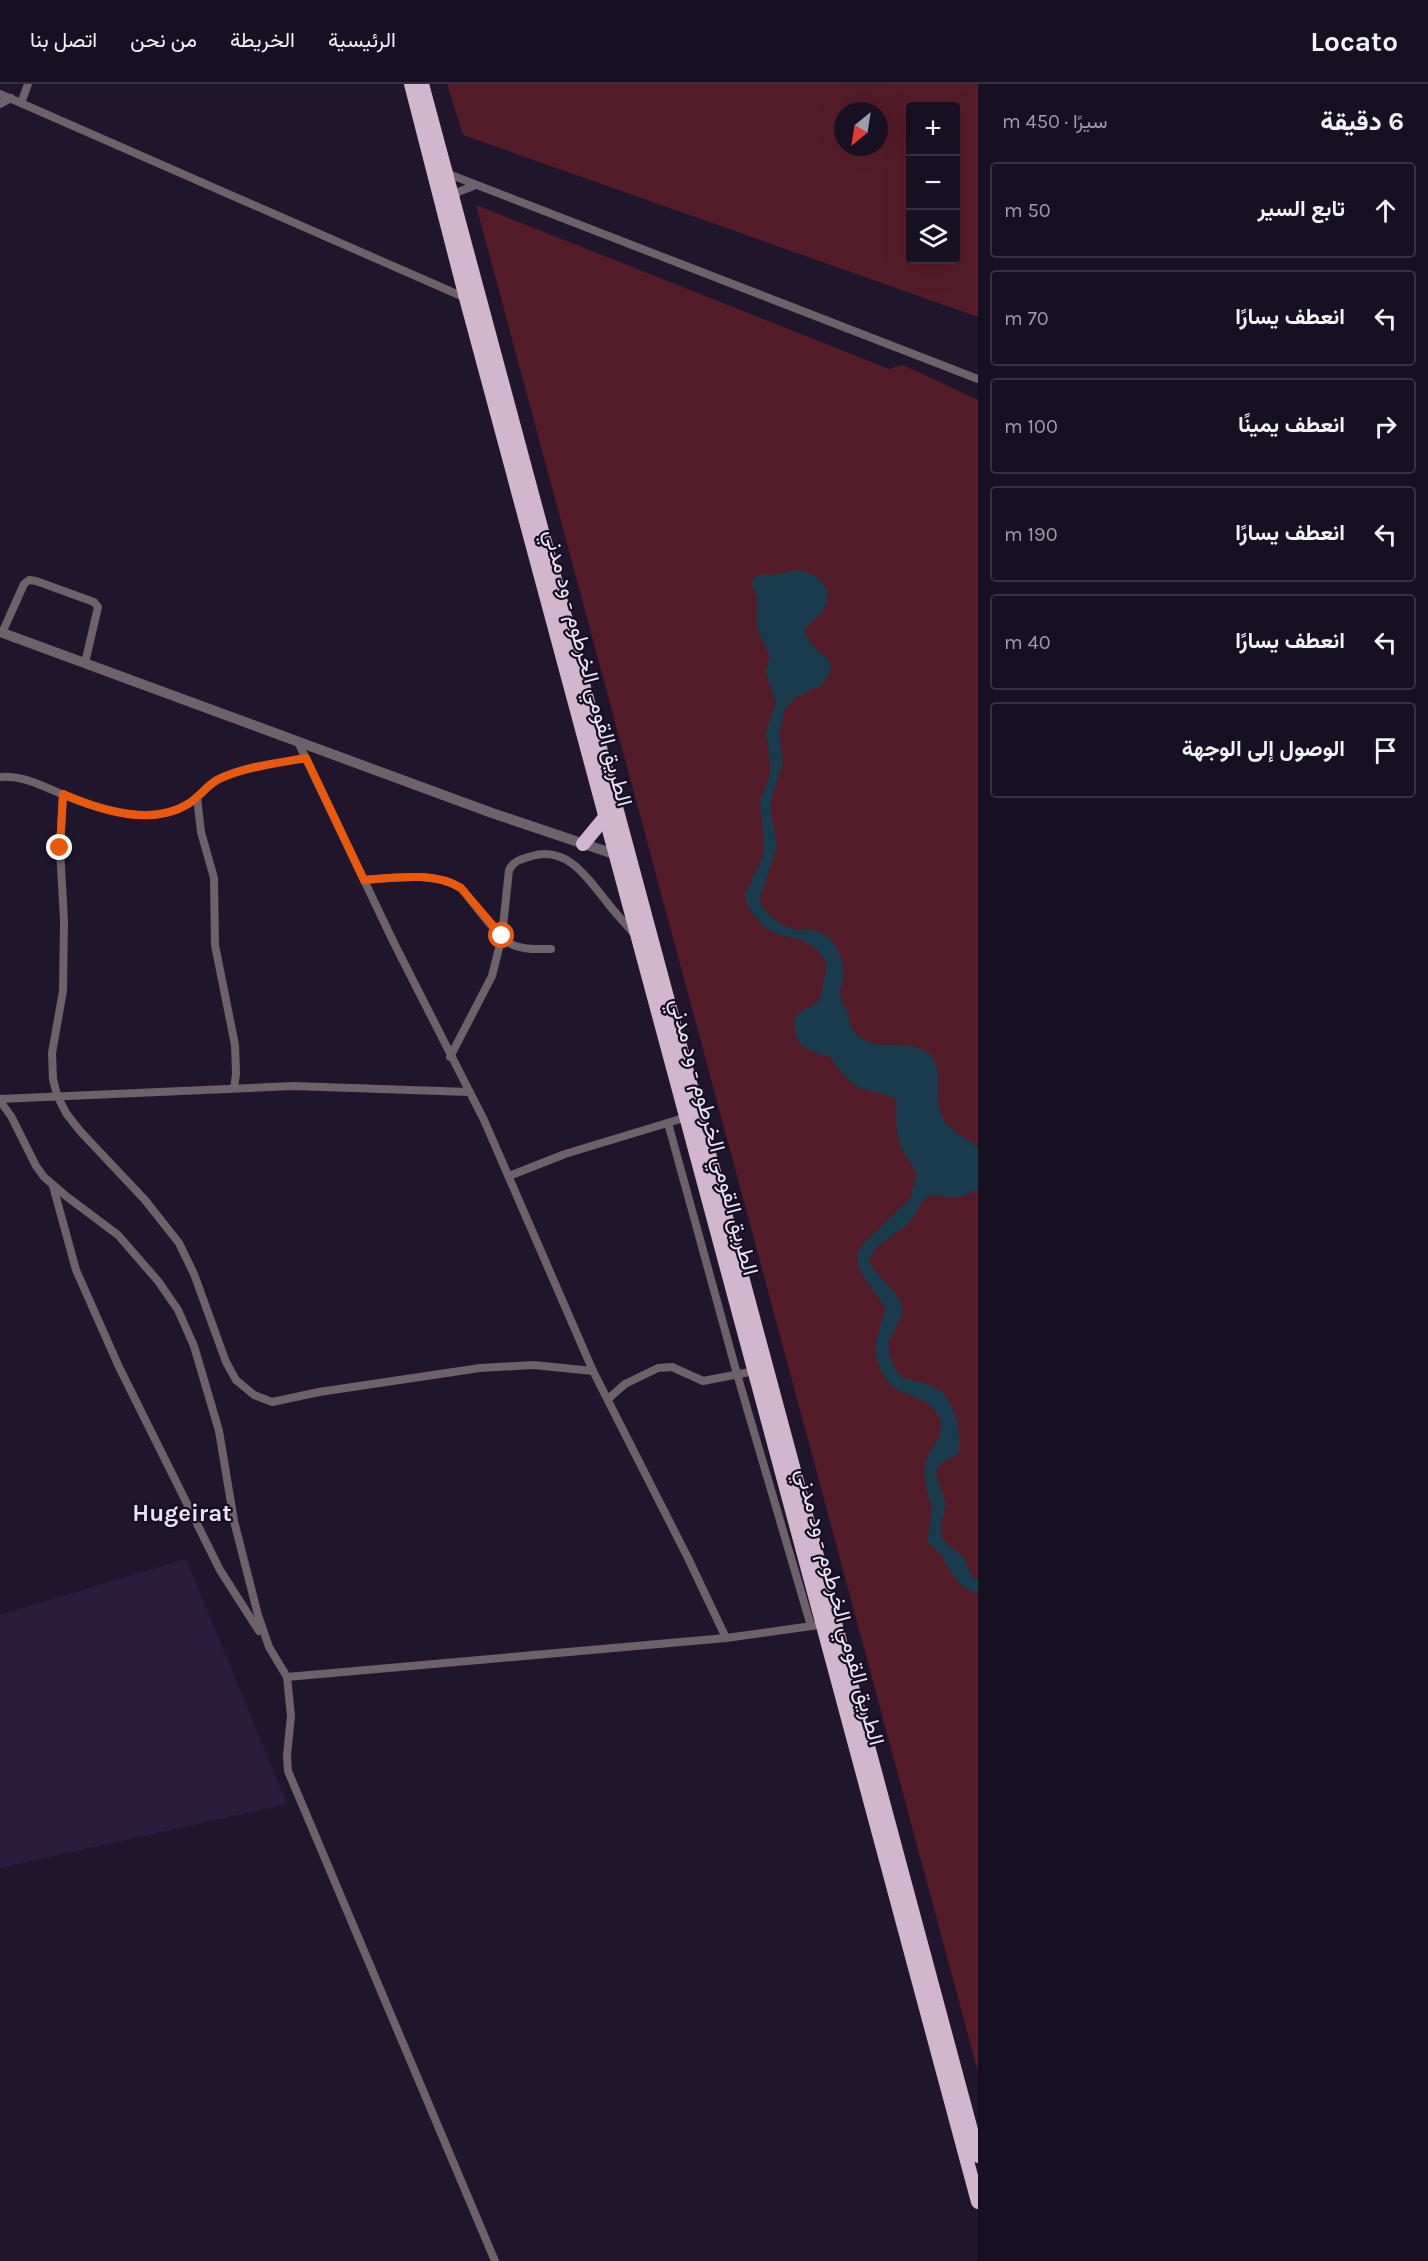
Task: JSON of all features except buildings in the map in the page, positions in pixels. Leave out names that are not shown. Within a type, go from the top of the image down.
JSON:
[{"type":"highway","name":"الطريق القومي الخرطوم - ود مدني","points":[[411,84],[466,298],[606,816],[623,857],[640,941],[978,2202]]},
{"type":"highway","name":"الطريق القومي الخرطوم - ود مدني","points":[[422,84],[823,1625],[978,2156]]},
{"type":"highway","points":[[583,844],[606,816]]},
{"type":"street","points":[[21,103],[28,84]]},
{"type":"street","points":[[0,94],[466,298]]},
{"type":"street","points":[[0,104],[11,98]]},
{"type":"street","points":[[446,173],[978,379]]},
{"type":"street","points":[[453,200],[458,192],[476,185]]},
{"type":"street","points":[[85,663],[98,607],[94,602],[36,580],[29,580],[24,584],[1,632],[85,663],[298,741],[492,813],[623,857]]},
{"type":"street","points":[[298,741],[509,1176],[593,1371],[726,1638]]},
{"type":"street","points":[[0,777],[19,777],[75,800],[133,815],[170,812],[190,803],[219,779],[306,758]]},
{"type":"street","points":[[63,794],[60,848],[64,921],[63,991],[52,1053],[53,1079],[57,1095],[66,1113],[80,1131],[145,1200],[179,1243],[191,1267],[230,1372],[236,1380],[262,1400],[272,1402],[319,1392],[490,1367],[533,1365],[593,1371]]},
{"type":"street","points":[[197,797],[201,832],[214,878],[215,945],[235,1045],[234,1088]]},
{"type":"street","points":[[450,1057],[489,984],[502,936],[508,875],[512,866],[519,860],[551,854],[562,857],[583,872],[640,941]]},
{"type":"street","points":[[364,880],[418,878],[452,883],[461,888],[512,945],[522,948],[551,949]]},
{"type":"street","points":[[269,1647],[258,1615],[234,1521],[219,1431],[208,1389],[194,1347],[178,1310],[158,1281],[118,1235],[53,1186],[36,1166],[11,1116],[0,1100],[57,1095],[293,1086],[469,1092]]},
{"type":"street","points":[[509,1176],[565,1154],[687,1117]]},
{"type":"street","points":[[287,1677],[726,1638],[823,1625],[737,1374],[668,1123]]},
{"type":"street","points":[[53,1186],[76,1270],[114,1356],[220,1570],[287,1677],[291,1709],[288,1771],[495,2261]]},
{"type":"street","points":[[608,1400],[633,1378],[658,1368],[672,1367],[703,1381],[755,1371]]},
{"type":"shaded area","points":[[447,84],[978,84],[978,317],[463,135]]},
{"type":"shaded area","points":[[476,205],[889,369],[903,365],[978,400],[978,2072]]},
{"type":"shaded area","points":[[186,1559],[287,1804],[0,1868],[0,1615]]},
{"type":"water","points":[[794,570],[817,577],[826,588],[827,603],[823,611],[804,631],[812,645],[827,658],[831,665],[829,674],[822,685],[796,697],[784,711],[779,734],[783,763],[772,797],[771,813],[777,846],[759,900],[771,917],[783,925],[796,930],[813,930],[832,941],[842,962],[843,979],[840,997],[853,1030],[860,1038],[869,1042],[910,1046],[929,1054],[934,1060],[938,1075],[938,1102],[943,1119],[950,1128],[978,1148],[978,1189],[959,1196],[935,1195],[925,1199],[912,1219],[882,1243],[869,1261],[901,1303],[900,1319],[889,1343],[893,1365],[903,1378],[925,1383],[944,1394],[955,1414],[959,1431],[958,1454],[939,1465],[936,1475],[946,1505],[941,1533],[944,1541],[964,1557],[972,1577],[978,1579],[978,1593],[960,1584],[941,1555],[927,1541],[932,1510],[925,1482],[925,1464],[939,1436],[941,1424],[936,1411],[931,1406],[898,1390],[880,1369],[875,1349],[885,1307],[861,1273],[857,1260],[860,1247],[910,1199],[917,1174],[901,1148],[897,1131],[895,1099],[867,1091],[852,1083],[829,1056],[813,1052],[797,1039],[794,1024],[796,1015],[820,1000],[827,964],[818,950],[802,940],[776,934],[764,927],[748,908],[745,894],[762,859],[764,845],[760,800],[770,775],[768,743],[765,734],[776,702],[765,672],[770,657],[757,628],[757,598],[752,583],[754,578],[760,574],[775,575]]},
{"type":"district","name":"Hugeirat","points":[[182,1513]]},
{"type":"route","points":[[60,848],[63,794],[75,800],[118,812],[133,815],[159,814],[190,803],[219,779],[306,758],[364,880],[418,878],[444,880],[452,883],[461,888],[502,936]]}]
